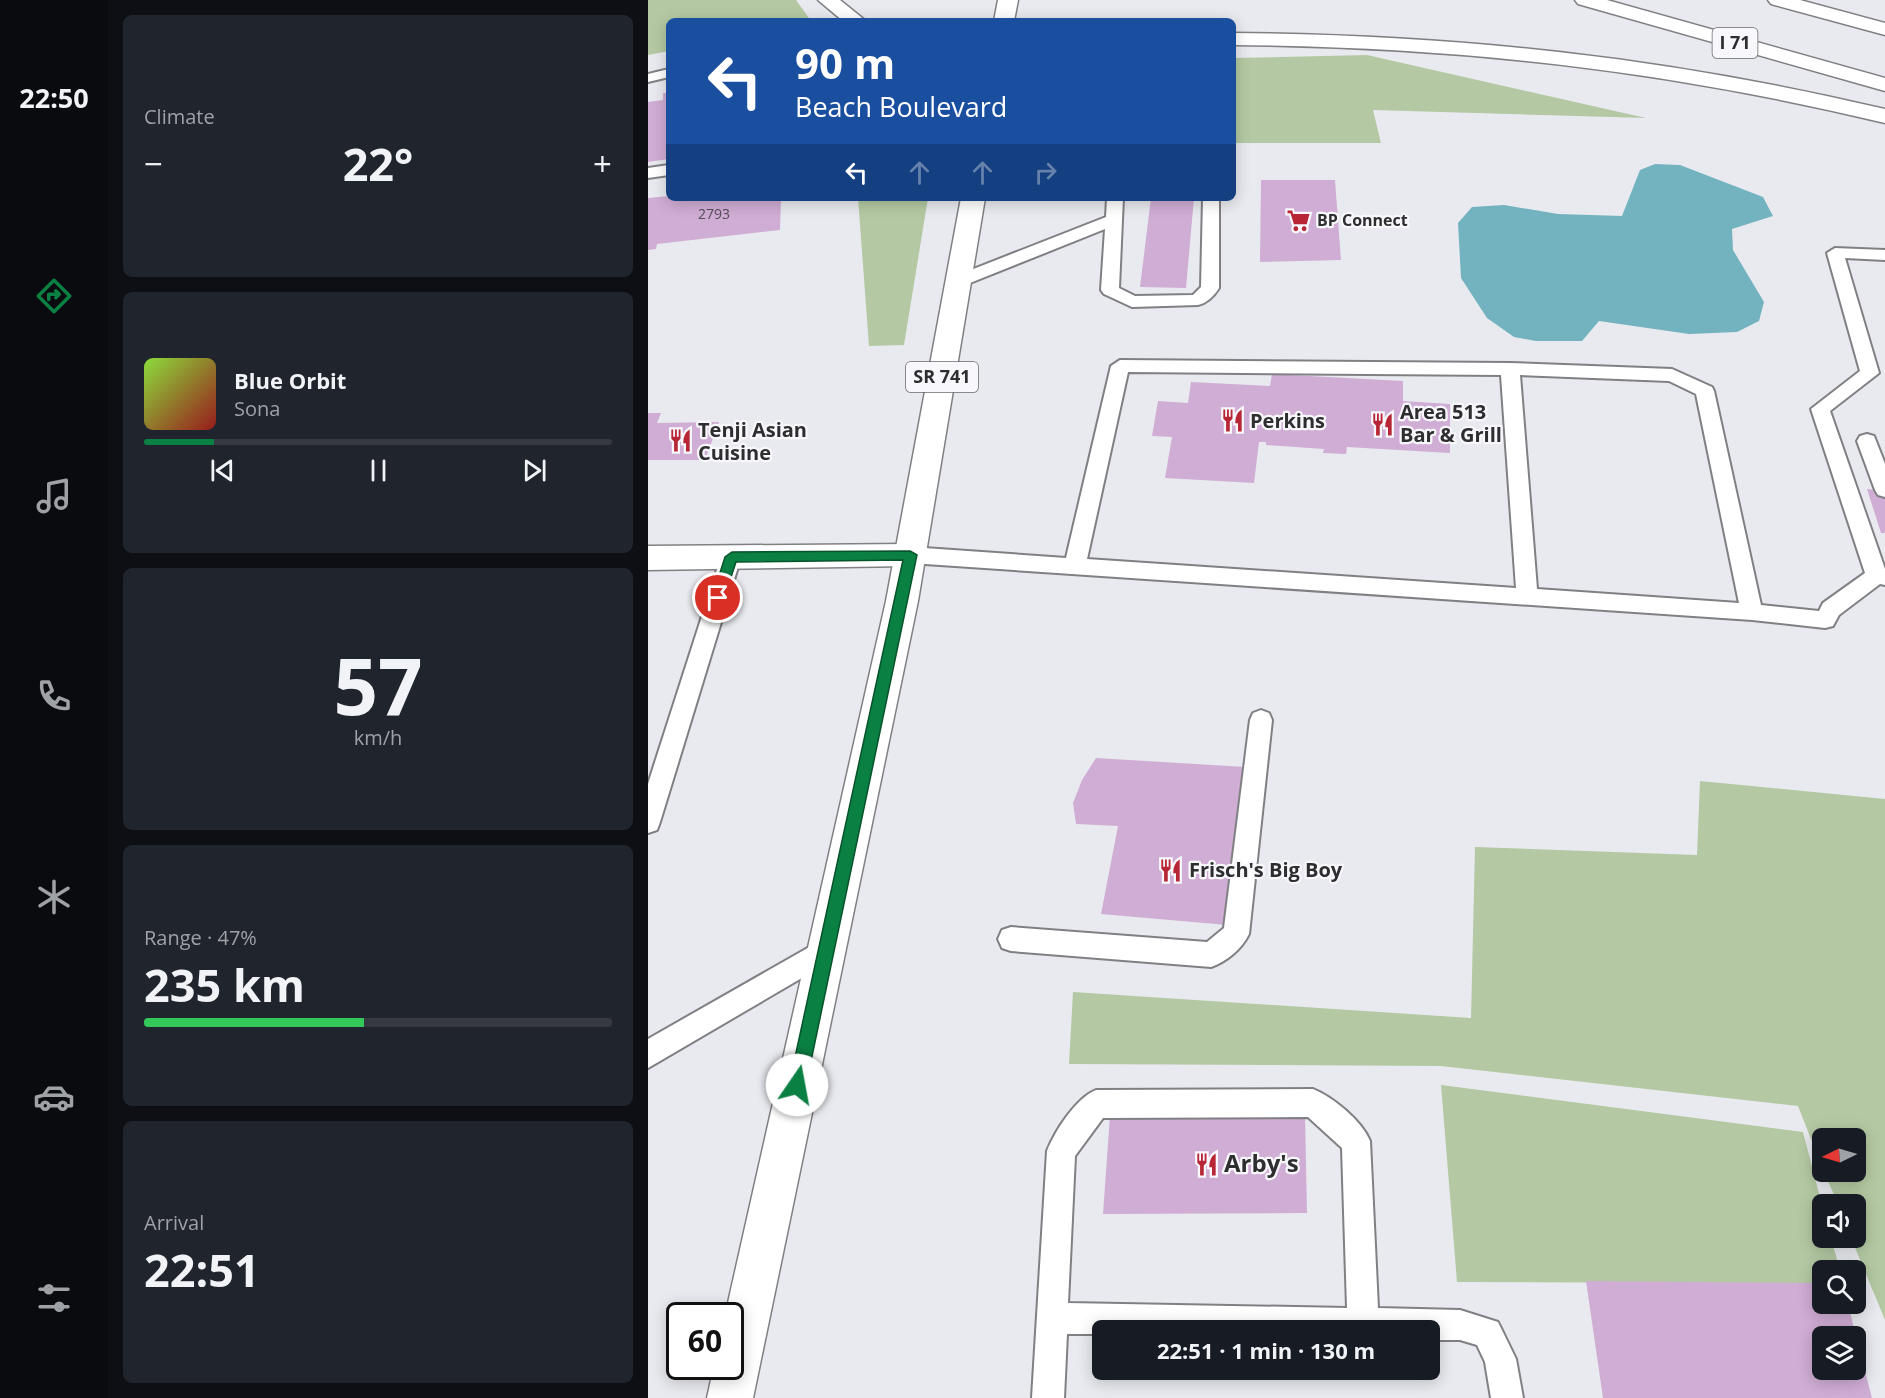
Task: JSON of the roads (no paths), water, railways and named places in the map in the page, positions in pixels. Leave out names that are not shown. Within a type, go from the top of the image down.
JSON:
[{"type":"main road","points":[[828,0],[852,18]]},
{"type":"main road","points":[[1005,18],[1008,0]]},
{"type":"main road","name":"I 71","points":[[1585,0],[1885,85]]},
{"type":"main road","points":[[1778,0],[1885,29]]},
{"type":"main road","points":[[1841,0],[1885,14]]},
{"type":"main road","points":[[1236,39],[1378,40],[1472,46],[1592,59],[1758,86],[1885,116]]},
{"type":"main road","name":"SR 741","points":[[730,1398],[910,555],[972,201]]},
{"type":"main road","points":[[648,558],[910,555]]},
{"type":"lane","points":[[648,78],[666,74]]},
{"type":"lane","points":[[648,173],[666,171]]},
{"type":"lane","points":[[1115,201],[1110,290],[1132,302],[1198,300],[1210,288],[1211,201]]},
{"type":"lane","points":[[959,281],[1115,219]]},
{"type":"lane","points":[[910,555],[1527,596],[1752,612],[1825,620],[1831,609],[1881,576],[1820,409],[1870,373],[1835,253],[1885,255]]},
{"type":"lane","points":[[1075,565],[1120,366],[1510,369],[1672,375],[1705,391],[1752,612]]},
{"type":"lane","points":[[1510,369],[1527,596]]},
{"type":"lane","points":[[1867,441],[1885,490]]},
{"type":"lane","points":[[648,822],[652,797],[732,557]]},
{"type":"lane","points":[[1011,939],[1211,955],[1236,934],[1261,720]]},
{"type":"lane","points":[[648,1054],[827,949]]},
{"type":"lane","points":[[1048,1398],[1061,1151],[1096,1104],[1313,1103],[1356,1141],[1363,1320]]},
{"type":"lane","points":[[1054,1318],[1157,1320]]},
{"type":"lane","points":[[1440,1325],[1460,1325],[1487,1333],[1500,1359],[1507,1398]]},
{"type":"water","points":[[1655,164],[1680,165],[1763,197],[1773,216],[1732,229],[1733,250],[1764,302],[1759,321],[1737,332],[1689,334],[1599,321],[1582,341],[1536,341],[1514,337],[1487,318],[1461,278],[1458,223],[1472,207],[1504,205],[1558,214],[1622,216],[1640,170]]},
{"type":"place","name":"BP Connect","points":[[1299,220]]},
{"type":"place","name":"Perkins","points":[[1232,421]]},
{"type":"place","name":"Area 513 Bar & Grill","points":[[1382,424]]},
{"type":"place","name":"Tenji Asian Cuisine","points":[[680,441]]},
{"type":"place","name":"Frisch's Big Boy","points":[[1171,870]]},
{"type":"place","name":"Arby's","points":[[1206,1164]]}]
